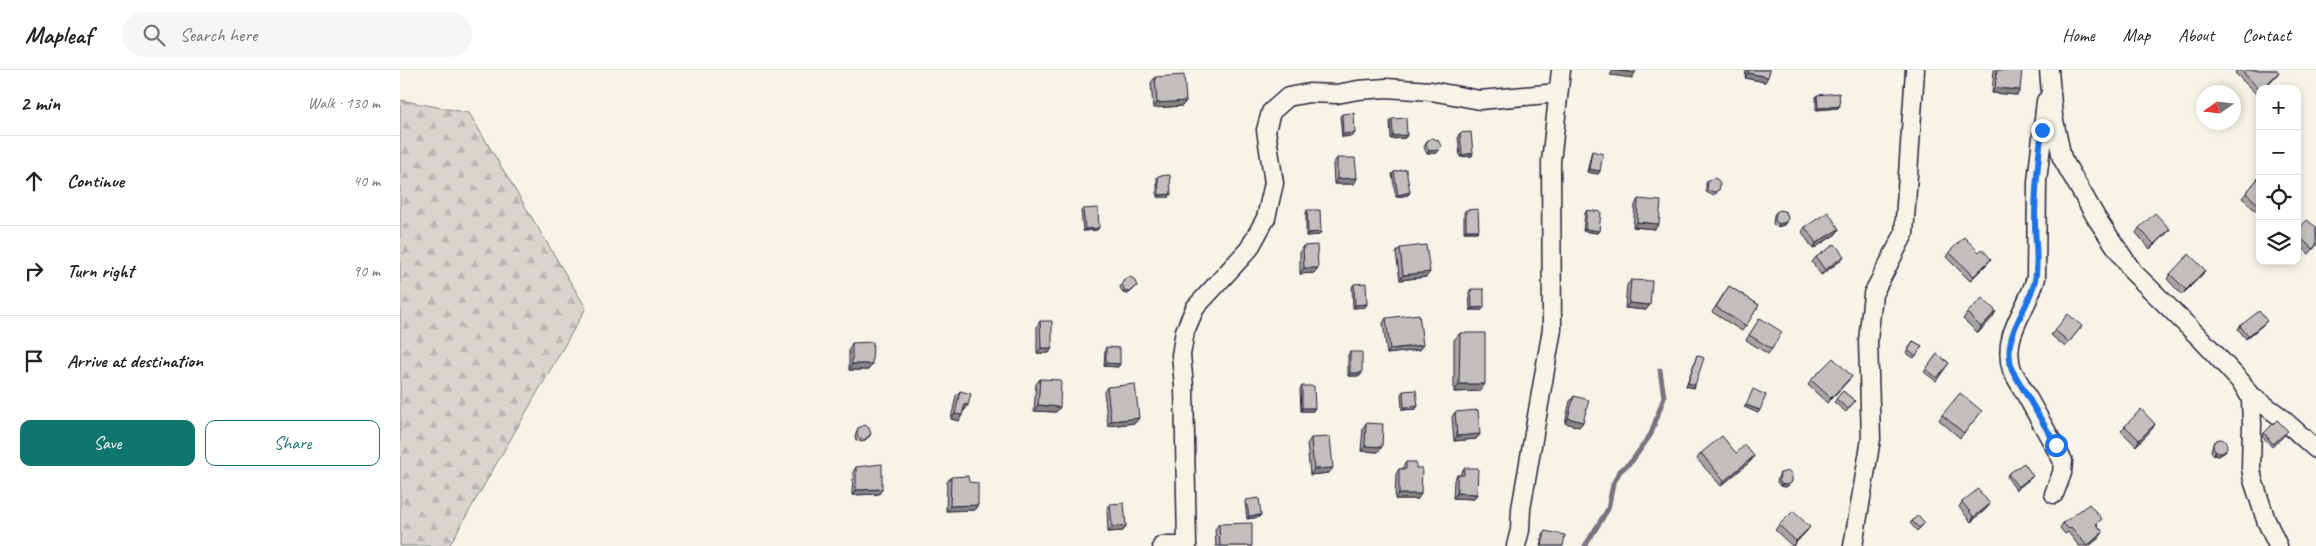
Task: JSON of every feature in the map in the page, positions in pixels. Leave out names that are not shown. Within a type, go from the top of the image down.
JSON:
[{"type":"street","points":[[1516,546],[1552,329],[1551,162],[1561,70]]},
{"type":"street","points":[[1853,546],[1870,439],[1868,341],[1873,294],[1904,234],[1915,70]]},
{"type":"street","points":[[2049,78],[2053,116],[2062,158],[2118,252],[2133,272],[2202,340],[2242,383],[2248,393],[2278,415],[2316,449]]},
{"type":"street","points":[[2049,78],[2039,154],[2035,222],[2036,278],[2032,291],[2015,324],[2008,357],[2012,370],[2039,415],[2063,461],[2062,473],[2054,494]]},
{"type":"street","points":[[1162,546],[1186,546],[1184,386],[1181,355],[1186,331],[1195,308],[1249,249],[1266,218],[1274,182],[1266,130],[1270,112],[1288,97],[1309,93],[1337,94],[1386,88],[1431,91],[1480,100],[1558,93]]},
{"type":"street","points":[[2248,393],[2252,424],[2251,468],[2253,480],[2266,520],[2278,546]]},
{"type":"green space","points":[[400,100],[469,113],[586,308],[449,546],[400,546]]},
{"type":"building","points":[[1616,70],[1636,70],[1635,73]]},
{"type":"building","points":[[1749,70],[1770,70],[1768,77],[1748,73]]},
{"type":"building","points":[[1997,70],[2022,70],[2020,90],[1995,88]]},
{"type":"building","points":[[2241,70],[2277,70],[2279,72],[2266,85],[2256,86]]},
{"type":"building","points":[[1184,75],[1186,101],[1157,103],[1155,77]]},
{"type":"building","points":[[1839,93],[1840,106],[1818,108],[1817,95]]},
{"type":"building","points":[[1354,113],[1355,133],[1343,134],[1342,114]]},
{"type":"building","points":[[1406,118],[1407,135],[1393,136],[1392,119]]},
{"type":"building","points":[[1471,132],[1473,153],[1462,155],[1460,133]]},
{"type":"building","points":[[1432,138],[1438,140],[1441,146],[1439,150],[1429,151],[1426,144]]},
{"type":"building","points":[[1592,151],[1603,154],[1600,171],[1589,169]]},
{"type":"building","points":[[1337,158],[1355,158],[1357,178],[1337,179]]},
{"type":"building","points":[[1406,169],[1410,192],[1398,195],[1394,172]]},
{"type":"building","points":[[1170,175],[1171,194],[1159,195],[1158,176]]},
{"type":"building","points":[[1714,178],[1720,184],[1719,190],[1714,192],[1707,190],[1708,180]]},
{"type":"building","points":[[2256,181],[2256,202],[2246,193]]},
{"type":"building","points":[[1638,199],[1661,201],[1659,224],[1637,222]]},
{"type":"building","points":[[1098,208],[1099,228],[1085,229],[1083,209]]},
{"type":"building","points":[[1478,209],[1479,230],[1466,230],[1466,210]]},
{"type":"building","points":[[1307,210],[1320,210],[1321,232],[1308,233]]},
{"type":"building","points":[[1587,210],[1601,212],[1599,231],[1585,229]]},
{"type":"building","points":[[1780,210],[1786,212],[1788,218],[1786,222],[1779,224],[1775,221],[1776,212]]},
{"type":"building","points":[[1828,212],[1839,229],[1816,243],[1805,227]]},
{"type":"building","points":[[2155,213],[2170,229],[2154,244],[2139,228]]},
{"type":"building","points":[[2307,220],[2316,227],[2316,245],[2313,249],[2301,238],[2301,227]]},
{"type":"building","points":[[1964,237],[1979,252],[1982,249],[1991,259],[1974,276],[1949,252]]},
{"type":"building","points":[[1835,244],[1844,256],[1825,270],[1816,257]]},
{"type":"building","points":[[1317,245],[1318,268],[1304,268],[1303,246]]},
{"type":"building","points":[[1426,245],[1430,272],[1403,275],[1400,248]]},
{"type":"building","points":[[2189,254],[2205,270],[2186,290],[2170,274]]},
{"type":"building","points":[[1130,277],[1134,279],[1137,286],[1130,292],[1125,291],[1122,284],[1124,280]]},
{"type":"building","points":[[1631,280],[1652,281],[1650,305],[1629,303]]},
{"type":"building","points":[[1366,283],[1367,304],[1355,305],[1354,284]]},
{"type":"building","points":[[1729,286],[1759,305],[1746,326],[1716,307]]},
{"type":"building","points":[[1471,289],[1484,289],[1484,307],[1472,308]]},
{"type":"building","points":[[1982,298],[1996,311],[1981,327],[1967,313]]},
{"type":"building","points":[[2259,311],[2267,321],[2248,336],[2240,326]]},
{"type":"building","points":[[1419,314],[1423,345],[1390,349],[1386,318]]},
{"type":"building","points":[[2068,314],[2082,326],[2069,342],[2055,330]]},
{"type":"building","points":[[1760,318],[1782,332],[1772,349],[1749,335]]},
{"type":"building","points":[[1040,321],[1052,321],[1052,348],[1041,348]]},
{"type":"building","points":[[1460,333],[1485,333],[1485,384],[1459,384]]},
{"type":"building","points":[[1913,341],[1922,346],[1916,356],[1908,351]]},
{"type":"building","points":[[873,342],[872,364],[852,364],[852,343]]},
{"type":"building","points":[[1106,347],[1120,348],[1120,364],[1106,363]]},
{"type":"building","points":[[1350,352],[1362,352],[1362,373],[1350,373]]},
{"type":"building","points":[[1937,354],[1949,363],[1937,378],[1926,369]]},
{"type":"building","points":[[1697,355],[1704,358],[1695,385],[1688,383]]},
{"type":"building","points":[[1833,358],[1852,376],[1831,398],[1811,380]]},
{"type":"building","points":[[1040,379],[1061,380],[1060,407],[1038,405]]},
{"type":"building","points":[[1135,384],[1139,418],[1111,421],[1107,387]]},
{"type":"building","points":[[1302,386],[1314,386],[1315,408],[1302,408]]},
{"type":"building","points":[[1753,389],[1766,395],[1760,410],[1746,405]]},
{"type":"building","points":[[1416,390],[1418,406],[1404,407],[1403,391]]},
{"type":"building","points":[[960,391],[971,394],[968,405],[965,404],[962,415],[955,414]]},
{"type":"building","points":[[1843,391],[1855,401],[1848,409],[1836,399]]},
{"type":"building","points":[[1960,393],[1982,411],[1964,433],[1942,415]]},
{"type":"building","points":[[1574,396],[1589,400],[1583,422],[1568,418]]},
{"type":"building","points":[[2141,409],[2155,424],[2139,440],[2125,426]]},
{"type":"building","points":[[1478,410],[1480,434],[1457,436],[1455,412]]},
{"type":"building","points":[[2277,420],[2288,431],[2273,444],[2264,433]]},
{"type":"building","points":[[1366,423],[1383,424],[1382,447],[1365,446]]},
{"type":"building","points":[[865,425],[869,428],[871,434],[864,440],[858,437],[857,433],[858,428]]},
{"type":"building","points":[[1722,436],[1736,453],[1745,445],[1754,456],[1724,481],[1701,453]]},
{"type":"building","points":[[1330,437],[1333,468],[1314,469],[1311,438]]},
{"type":"building","points":[[2220,439],[2225,441],[2227,446],[2225,451],[2220,453],[2215,451],[2213,446],[2215,441]]},
{"type":"building","points":[[1406,462],[1416,462],[1416,468],[1422,468],[1421,494],[1399,494],[1399,469],[1406,469]]},
{"type":"building","points":[[2024,463],[2033,476],[2018,487],[2008,474]]},
{"type":"building","points":[[882,464],[882,489],[856,490],[856,467]]},
{"type":"building","points":[[1464,468],[1478,468],[1477,494],[1457,493],[1457,475],[1464,475]]},
{"type":"building","points":[[1789,471],[1792,475],[1792,482],[1788,485],[1781,484],[1779,480],[1780,473]]},
{"type":"building","points":[[968,476],[969,482],[978,483],[978,505],[950,506],[951,477]]},
{"type":"building","points":[[1978,489],[1990,504],[1974,517],[1962,502]]},
{"type":"building","points":[[1259,498],[1261,515],[1249,516],[1246,500]]},
{"type":"building","points":[[1124,503],[1126,526],[1112,527],[1110,504]]},
{"type":"building","points":[[2089,504],[2102,519],[2096,524],[2103,532],[2087,546],[2071,527],[2069,529],[2063,523]]},
{"type":"building","points":[[1793,511],[1810,527],[1796,541],[1779,525]]},
{"type":"building","points":[[1918,515],[1925,523],[1919,528],[1912,521]]},
{"type":"building","points":[[1252,523],[1252,546],[1220,546],[1219,524]]},
{"type":"building","points":[[1545,531],[1565,535],[1563,546],[1542,546]]},
{"type":"waterway","points":[[1585,546],[1608,509],[1613,484],[1620,471],[1632,461],[1651,434],[1664,397],[1660,370]]},
{"type":"route","points":[[2042,130],[2035,222],[2036,278],[2032,291],[2015,324],[2008,357],[2012,370],[2056,445]]}]
